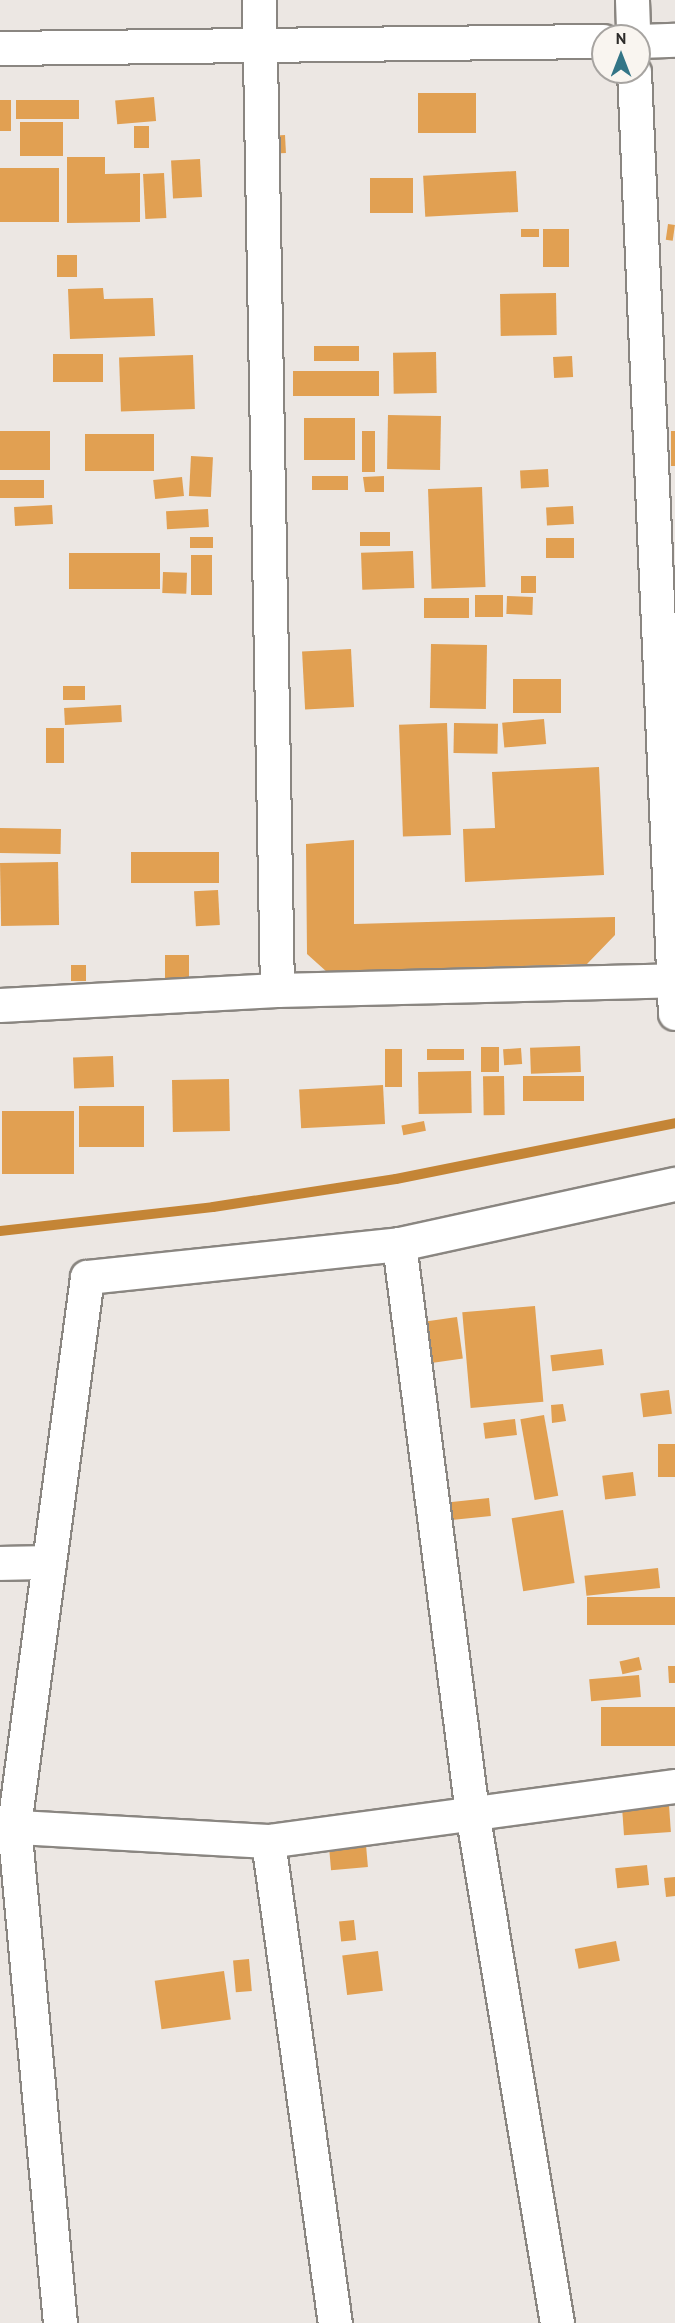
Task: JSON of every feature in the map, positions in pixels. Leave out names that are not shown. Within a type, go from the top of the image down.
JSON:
[{"type":"street","points":[[259,0],[278,990]]},
{"type":"street","points":[[632,0],[633,24]]},
{"type":"street","points":[[651,41],[675,40]]},
{"type":"street","points":[[0,48],[591,41]]},
{"type":"street","points":[[635,84],[675,1014]]},
{"type":"street","points":[[0,1005],[278,990],[674,980]]},
{"type":"street","points":[[60,2323],[7,1826],[49,1562],[87,1277],[399,1244],[675,1184]]},
{"type":"street","points":[[399,1244],[472,1812],[557,2323]]},
{"type":"street","points":[[0,1563],[49,1562]]},
{"type":"street","points":[[7,1826],[268,1841],[675,1786]]},
{"type":"street","points":[[268,1841],[335,2323]]},
{"type":"building","points":[[418,93],[476,93],[476,133],[418,133]]},
{"type":"building","points":[[154,97],[156,121],[117,124],[115,100]]},
{"type":"building","points":[[0,100],[11,100],[11,131],[0,131]]},
{"type":"building","points":[[16,100],[79,100],[79,119],[16,119]]},
{"type":"building","points":[[20,122],[63,122],[63,156],[20,156]]},
{"type":"building","points":[[134,126],[149,126],[149,148],[134,148]]},
{"type":"building","points":[[285,135],[286,153],[269,154],[268,136]]},
{"type":"building","points":[[67,157],[105,157],[105,174],[140,173],[140,222],[67,223]]},
{"type":"building","points":[[200,159],[202,197],[173,198],[171,161]]},
{"type":"building","points":[[0,168],[59,168],[59,222],[0,222]]},
{"type":"building","points":[[516,171],[518,212],[425,217],[423,176]]},
{"type":"building","points":[[164,173],[166,218],[145,219],[143,174]]},
{"type":"building","points":[[370,178],[413,178],[413,213],[370,213]]},
{"type":"building","points":[[668,224],[675,225],[673,241],[666,240]]},
{"type":"building","points":[[521,229],[539,229],[539,237],[521,237]]},
{"type":"building","points":[[543,229],[569,229],[569,267],[543,267]]},
{"type":"building","points":[[57,255],[77,255],[77,277],[57,277]]},
{"type":"building","points":[[103,288],[104,299],[153,298],[155,336],[70,339],[68,289]]},
{"type":"building","points":[[556,293],[557,335],[501,336],[500,294]]},
{"type":"building","points":[[314,346],[359,346],[359,361],[314,361]]},
{"type":"building","points":[[436,352],[437,393],[394,394],[393,353]]},
{"type":"building","points":[[53,354],[103,354],[103,382],[53,382]]},
{"type":"building","points":[[193,355],[195,409],[121,412],[119,358]]},
{"type":"building","points":[[572,356],[573,377],[554,378],[553,357]]},
{"type":"building","points":[[293,371],[379,371],[379,396],[293,396]]},
{"type":"building","points":[[388,415],[441,416],[440,470],[387,469]]},
{"type":"building","points":[[304,418],[355,418],[355,460],[304,460]]},
{"type":"building","points":[[0,431],[50,431],[50,470],[0,470]]},
{"type":"building","points":[[362,431],[375,431],[375,472],[362,472]]},
{"type":"building","points":[[671,431],[675,431],[675,466],[671,466]]},
{"type":"building","points":[[85,434],[154,434],[154,471],[85,471]]},
{"type":"building","points":[[191,456],[213,457],[211,497],[189,496]]},
{"type":"building","points":[[548,469],[549,487],[521,488],[520,470]]},
{"type":"building","points":[[312,476],[348,476],[348,490],[312,490]]},
{"type":"building","points":[[384,476],[384,492],[365,492],[363,477]]},
{"type":"building","points":[[182,477],[184,496],[155,499],[153,480]]},
{"type":"building","points":[[0,480],[44,480],[44,498],[0,498]]},
{"type":"building","points":[[482,487],[485,587],[432,589],[428,489]]},
{"type":"building","points":[[52,505],[53,524],[15,526],[14,507]]},
{"type":"building","points":[[573,506],[574,524],[547,525],[546,507]]},
{"type":"building","points":[[208,509],[209,527],[167,529],[166,511]]},
{"type":"building","points":[[360,532],[390,532],[390,546],[360,546]]},
{"type":"building","points":[[190,537],[213,537],[213,548],[190,548]]},
{"type":"building","points":[[546,538],[574,538],[574,558],[546,558]]},
{"type":"building","points":[[413,551],[414,588],[362,590],[361,553]]},
{"type":"building","points":[[69,553],[160,553],[160,589],[69,589]]},
{"type":"building","points":[[191,555],[212,555],[212,595],[191,595]]},
{"type":"building","points":[[163,572],[187,573],[186,594],[162,593]]},
{"type":"building","points":[[521,576],[536,576],[536,593],[521,593]]},
{"type":"building","points":[[475,595],[503,595],[503,617],[475,617]]},
{"type":"building","points":[[507,596],[533,597],[532,615],[506,614]]},
{"type":"building","points":[[424,598],[469,598],[469,618],[424,618]]},
{"type":"building","points":[[431,644],[487,645],[486,709],[430,708]]},
{"type":"building","points":[[351,649],[354,707],[305,709],[302,652]]},
{"type":"building","points":[[513,679],[561,679],[561,713],[513,713]]},
{"type":"building","points":[[63,686],[85,686],[85,700],[63,700]]},
{"type":"building","points":[[121,705],[122,722],[65,725],[64,708]]},
{"type":"building","points":[[544,719],[546,744],[504,748],[502,723]]},
{"type":"building","points":[[447,723],[451,835],[403,837],[399,725]]},
{"type":"building","points":[[454,723],[498,724],[497,754],[453,753]]},
{"type":"building","points":[[46,728],[64,728],[64,763],[46,763]]},
{"type":"building","points":[[599,767],[604,875],[465,882],[463,829],[495,828],[492,772]]},
{"type":"building","points":[[0,828],[61,829],[61,854],[0,853]]},
{"type":"building","points":[[354,840],[354,924],[615,917],[615,935],[587,964],[327,972],[307,954],[306,844]]},
{"type":"building","points":[[131,852],[219,852],[219,883],[131,883]]},
{"type":"building","points":[[58,862],[59,925],[1,926],[0,863]]},
{"type":"building","points":[[218,890],[220,925],[196,926],[194,891]]},
{"type":"building","points":[[165,955],[189,955],[189,984],[165,984]]},
{"type":"building","points":[[71,965],[86,965],[86,981],[71,981]]},
{"type":"building","points":[[580,1046],[581,1072],[531,1074],[530,1048]]},
{"type":"building","points":[[481,1047],[499,1047],[499,1072],[481,1072]]},
{"type":"building","points":[[521,1048],[522,1064],[504,1065],[503,1049]]},
{"type":"building","points":[[385,1049],[402,1049],[402,1087],[385,1087]]},
{"type":"building","points":[[427,1049],[464,1049],[464,1060],[427,1060]]},
{"type":"building","points":[[113,1056],[114,1087],[74,1088],[73,1057]]},
{"type":"building","points":[[471,1071],[472,1113],[419,1114],[418,1072]]},
{"type":"building","points":[[483,1076],[504,1076],[505,1115],[484,1115]]},
{"type":"building","points":[[523,1076],[584,1076],[584,1101],[523,1101]]},
{"type":"building","points":[[229,1079],[230,1131],[173,1132],[172,1080]]},
{"type":"building","points":[[383,1085],[385,1124],[301,1128],[299,1089]]},
{"type":"building","points":[[79,1106],[144,1106],[144,1147],[79,1147]]},
{"type":"building","points":[[2,1111],[74,1111],[74,1174],[2,1174]]},
{"type":"building","points":[[424,1121],[426,1131],[403,1135],[401,1125]]},
{"type":"building","points":[[535,1306],[543,1402],[471,1408],[462,1312]]},
{"type":"building","points":[[457,1317],[463,1359],[426,1364],[420,1322]]},
{"type":"building","points":[[602,1349],[604,1365],[552,1371],[550,1355]]},
{"type":"building","points":[[669,1390],[672,1414],[643,1417],[640,1394]]},
{"type":"building","points":[[563,1404],[566,1421],[552,1423],[551,1405]]},
{"type":"building","points":[[544,1415],[558,1496],[535,1500],[520,1419]]},
{"type":"building","points":[[515,1419],[517,1435],[485,1439],[483,1423]]},
{"type":"building","points":[[658,1444],[675,1444],[675,1477],[658,1477]]},
{"type":"building","points":[[633,1472],[636,1496],[605,1500],[602,1476]]},
{"type":"building","points":[[489,1498],[491,1516],[449,1520],[447,1502]]},
{"type":"building","points":[[563,1510],[575,1583],[523,1591],[512,1518]]},
{"type":"building","points":[[658,1568],[660,1588],[586,1596],[584,1576]]},
{"type":"building","points":[[587,1597],[675,1597],[675,1625],[587,1625]]},
{"type":"building","points":[[639,1657],[642,1670],[622,1674],[620,1661]]},
{"type":"building","points":[[668,1666],[675,1666],[675,1683],[669,1683]]},
{"type":"building","points":[[639,1675],[641,1697],[591,1701],[589,1679]]},
{"type":"building","points":[[601,1707],[675,1707],[675,1746],[601,1746]]},
{"type":"building","points":[[669,1805],[671,1832],[624,1835],[622,1808]]},
{"type":"building","points":[[366,1845],[368,1867],[331,1870],[329,1848]]},
{"type":"building","points":[[647,1865],[649,1885],[617,1888],[615,1868]]},
{"type":"building","points":[[675,1877],[675,1896],[666,1897],[664,1878]]},
{"type":"building","points":[[354,1920],[356,1940],[341,1941],[339,1922]]},
{"type":"building","points":[[616,1941],[620,1961],[579,1969],[575,1949]]},
{"type":"building","points":[[378,1951],[383,1991],[347,1995],[342,1955]]},
{"type":"building","points":[[249,1959],[252,1991],[236,1992],[233,1960]]},
{"type":"building","points":[[224,1971],[231,2020],[162,2029],[155,1981]]},
{"type":"waterway","points":[[0,1231],[213,1207],[396,1179],[675,1123]]}]
